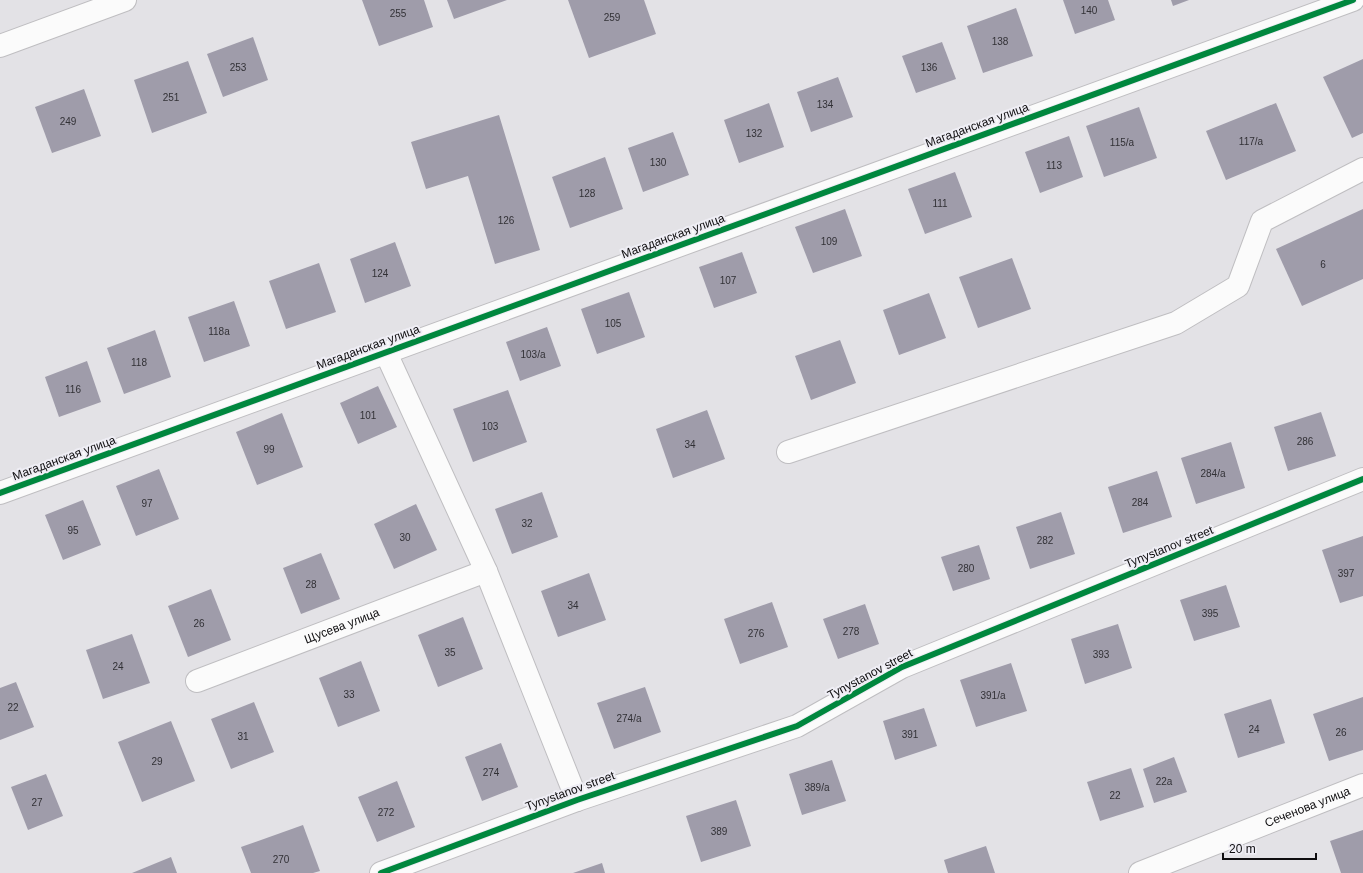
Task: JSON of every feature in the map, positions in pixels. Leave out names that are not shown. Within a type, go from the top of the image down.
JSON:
[{"type":"street","points":[[0,46],[124,0]]},
{"type":"street","name":"Магаданская улица","points":[[0,493],[1353,0]]},
{"type":"street","points":[[788,452],[1176,323],[1238,286],[1262,221],[1363,169]]},
{"type":"street","points":[[386,353],[486,571],[577,800]]},
{"type":"street","name":"Tynystanov street","points":[[381,873],[577,800],[797,726],[902,667],[1363,479]]},
{"type":"street","name":"Щусева улица","points":[[197,681],[486,571]]},
{"type":"street","name":"Сеченова улица","points":[[1140,873],[1363,785]]},
{"type":"building","points":[[362,0],[424,0],[433,27],[379,46]]},
{"type":"building","points":[[447,0],[507,0],[454,19]]},
{"type":"building","points":[[568,0],[644,0],[656,34],[589,58]]},
{"type":"building","points":[[1063,0],[1108,0],[1115,20],[1075,34]]},
{"type":"building","points":[[1171,0],[1189,0],[1173,6]]},
{"type":"building","points":[[1016,8],[1033,56],[983,73],[967,26]]},
{"type":"building","points":[[253,37],[268,80],[223,97],[207,54]]},
{"type":"building","points":[[942,42],[956,79],[916,93],[902,56]]},
{"type":"building","points":[[1363,59],[1363,133],[1352,138],[1323,77]]},
{"type":"building","points":[[188,61],[207,113],[152,133],[134,80]]},
{"type":"building","points":[[838,77],[853,117],[811,132],[797,92]]},
{"type":"building","points":[[84,89],[101,136],[52,153],[35,107]]},
{"type":"building","points":[[769,103],[784,147],[739,163],[724,120]]},
{"type":"building","points":[[1276,103],[1296,151],[1226,180],[1206,131]]},
{"type":"building","points":[[1139,107],[1157,158],[1104,177],[1086,126]]},
{"type":"building","points":[[499,115],[540,250],[495,264],[468,176],[426,189],[411,142]]},
{"type":"building","points":[[673,132],[689,175],[643,192],[628,148]]},
{"type":"building","points":[[1069,136],[1083,177],[1040,193],[1025,152]]},
{"type":"building","points":[[605,157],[623,209],[570,228],[552,177]]},
{"type":"building","points":[[955,172],[972,217],[925,234],[908,189]]},
{"type":"building","points":[[845,209],[862,256],[813,273],[795,227]]},
{"type":"building","points":[[1363,209],[1363,279],[1302,306],[1276,249]]},
{"type":"building","points":[[395,242],[411,286],[365,303],[350,259]]},
{"type":"building","points":[[742,252],[757,293],[714,308],[699,267]]},
{"type":"building","points":[[1012,258],[1031,309],[978,328],[959,277]]},
{"type":"building","points":[[319,263],[336,312],[286,329],[269,281]]},
{"type":"building","points":[[629,292],[645,337],[597,354],[581,309]]},
{"type":"building","points":[[929,293],[946,338],[899,355],[883,310]]},
{"type":"building","points":[[234,301],[250,346],[204,362],[188,317]]},
{"type":"building","points":[[547,327],[561,366],[520,381],[506,342]]},
{"type":"building","points":[[155,330],[171,377],[124,394],[107,348]]},
{"type":"building","points":[[840,340],[856,383],[811,400],[795,356]]},
{"type":"building","points":[[87,361],[101,402],[59,417],[45,377]]},
{"type":"building","points":[[378,386],[397,427],[358,444],[340,403]]},
{"type":"building","points":[[508,390],[527,442],[473,462],[453,409]]},
{"type":"building","points":[[707,410],[725,459],[673,478],[656,429]]},
{"type":"building","points":[[1321,412],[1336,456],[1288,471],[1274,427]]},
{"type":"building","points":[[282,413],[303,467],[257,485],[236,432]]},
{"type":"building","points":[[1231,442],[1245,488],[1196,504],[1181,458]]},
{"type":"building","points":[[159,469],[179,519],[136,536],[116,486]]},
{"type":"building","points":[[1157,471],[1172,517],[1123,533],[1108,487]]},
{"type":"building","points":[[542,492],[558,537],[512,554],[495,509]]},
{"type":"building","points":[[83,500],[101,545],[63,560],[45,515]]},
{"type":"building","points":[[416,504],[437,550],[394,569],[374,524]]},
{"type":"building","points":[[1061,512],[1075,554],[1030,569],[1016,527]]},
{"type":"building","points":[[1363,536],[1363,596],[1340,603],[1322,550]]},
{"type":"building","points":[[979,545],[990,579],[953,591],[941,557]]},
{"type":"building","points":[[321,553],[340,599],[301,614],[283,568]]},
{"type":"building","points":[[589,573],[606,620],[558,637],[541,591]]},
{"type":"building","points":[[1226,585],[1240,627],[1194,641],[1180,600]]},
{"type":"building","points":[[211,589],[231,640],[188,657],[168,606]]},
{"type":"building","points":[[772,602],[788,647],[740,664],[724,619]]},
{"type":"building","points":[[865,604],[879,644],[838,659],[823,619]]},
{"type":"building","points":[[463,617],[483,669],[438,687],[418,635]]},
{"type":"building","points":[[1118,624],[1132,668],[1085,684],[1071,639]]},
{"type":"building","points":[[132,634],[150,683],[103,699],[86,650]]},
{"type":"building","points":[[361,661],[380,711],[338,727],[319,678]]},
{"type":"building","points":[[1011,663],[1027,711],[976,727],[960,680]]},
{"type":"building","points":[[16,682],[34,727],[0,740],[0,688]]},
{"type":"building","points":[[645,687],[661,732],[614,749],[597,703]]},
{"type":"building","points":[[1363,697],[1363,750],[1329,761],[1313,714]]},
{"type":"building","points":[[1271,699],[1285,743],[1238,758],[1224,714]]},
{"type":"building","points":[[254,702],[274,752],[231,769],[211,719]]},
{"type":"building","points":[[924,708],[937,746],[895,760],[883,721]]},
{"type":"building","points":[[171,721],[195,781],[142,802],[118,742]]},
{"type":"building","points":[[501,743],[518,787],[482,801],[465,757]]},
{"type":"building","points":[[1174,757],[1187,792],[1154,803],[1143,769]]},
{"type":"building","points":[[832,760],[846,801],[802,815],[789,774]]},
{"type":"building","points":[[1131,768],[1144,807],[1100,821],[1087,782]]},
{"type":"building","points":[[46,774],[63,816],[28,830],[11,787]]},
{"type":"building","points":[[397,781],[415,827],[377,842],[358,797]]},
{"type":"building","points":[[736,800],[751,846],[701,862],[686,816]]},
{"type":"building","points":[[303,825],[320,871],[313,873],[251,873],[241,847]]},
{"type":"building","points":[[1363,830],[1363,873],[1341,873],[1330,841]]},
{"type":"building","points":[[986,846],[995,873],[948,873],[944,860]]},
{"type":"building","points":[[171,857],[177,873],[132,873]]},
{"type":"building","points":[[602,863],[605,873],[573,873]]},
{"type":"cycle path","points":[[0,493],[1353,0]]},
{"type":"cycle path","points":[[381,873],[577,800],[797,726],[902,667],[1363,479]]}]
